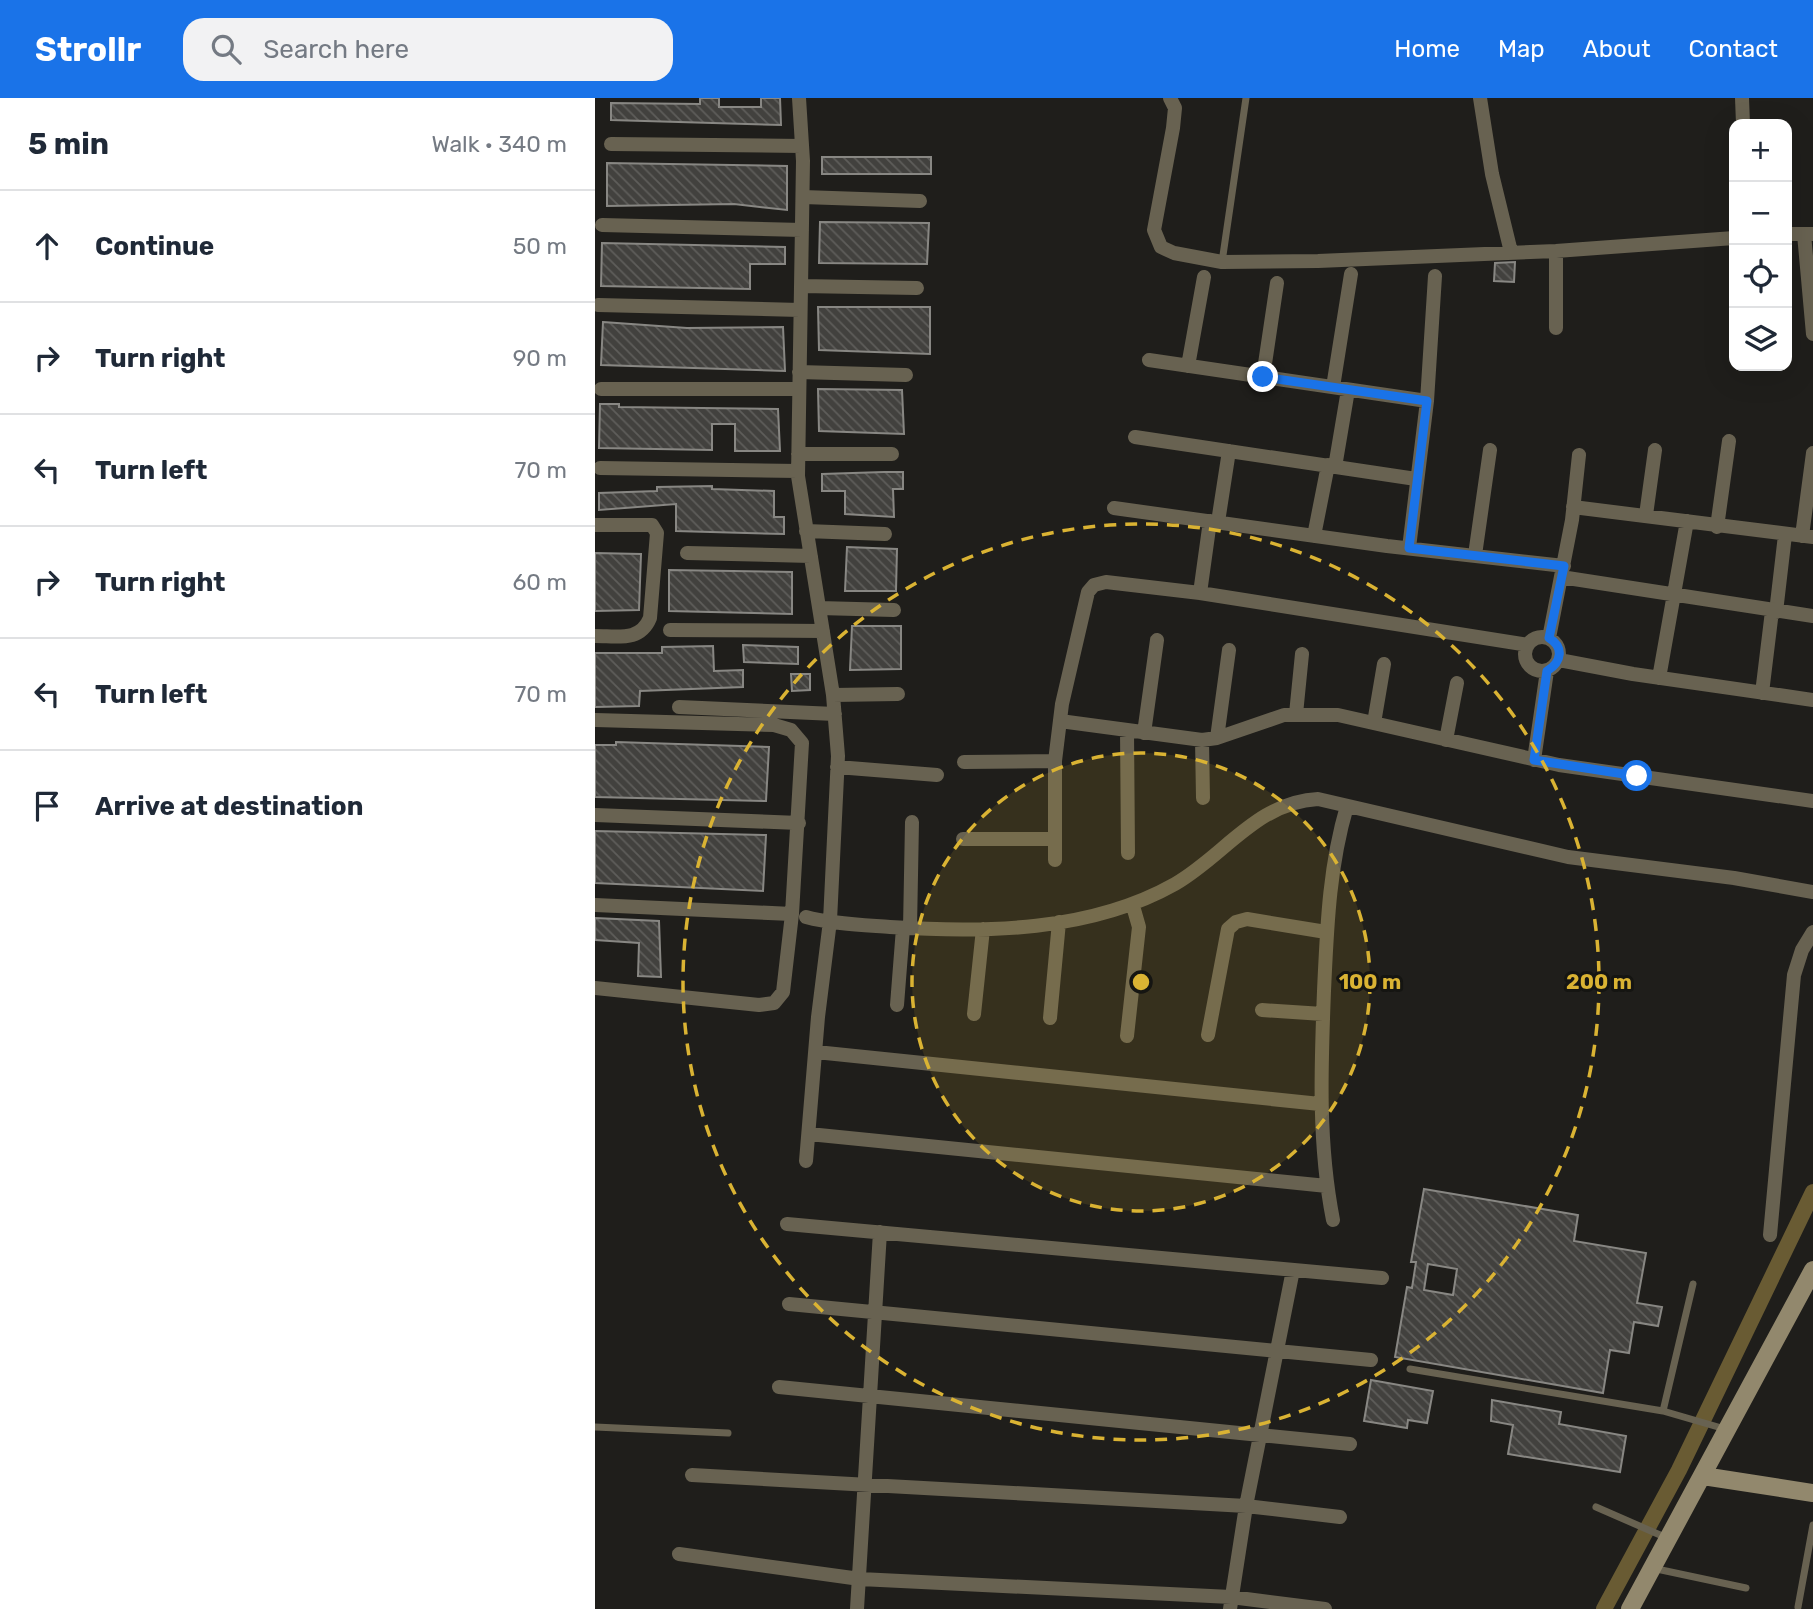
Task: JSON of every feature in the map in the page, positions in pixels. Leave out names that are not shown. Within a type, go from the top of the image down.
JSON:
[{"type":"street","points":[[799,98],[803,197],[798,471],[833,695],[838,767],[829,921],[806,1161]]},
{"type":"street","points":[[1170,98],[1175,108],[1173,128],[1154,230],[1161,247],[1174,253],[1222,261],[1556,251],[1729,237]]},
{"type":"street","points":[[1481,98],[1492,174],[1511,252]]},
{"type":"street","points":[[1742,98],[1743,119]]},
{"type":"street","points":[[611,144],[802,146]]},
{"type":"street","points":[[803,197],[920,201]]},
{"type":"street","points":[[602,225],[802,230]]},
{"type":"street","points":[[1809,234],[1813,334]]},
{"type":"street","points":[[1556,251],[1556,328]]},
{"type":"street","points":[[1314,536],[1331,466],[1351,274]]},
{"type":"street","points":[[1409,548],[1427,401],[1435,276]]},
{"type":"street","points":[[1188,366],[1204,278]]},
{"type":"street","points":[[1263,377],[1277,283]]},
{"type":"street","points":[[801,286],[917,288]]},
{"type":"street","points":[[598,305],[800,310]]},
{"type":"street","points":[[1149,360],[1427,401]]},
{"type":"street","points":[[799,372],[906,375]]},
{"type":"street","points":[[601,389],[799,390]]},
{"type":"street","points":[[1135,437],[1416,479]]},
{"type":"street","points":[[1717,527],[1729,441]]},
{"type":"street","points":[[1200,593],[1229,450]]},
{"type":"street","points":[[1475,555],[1490,450]]},
{"type":"street","points":[[1646,515],[1654,450]]},
{"type":"street","points":[[1573,507],[1646,515],[1717,527],[1807,536],[1813,453]]},
{"type":"street","points":[[798,454],[893,454]]},
{"type":"street","points":[[1549,638],[1563,571],[1579,455]]},
{"type":"street","points":[[600,468],[798,471]]},
{"type":"street","points":[[1114,508],[1475,555],[1674,596],[1813,616]]},
{"type":"street","points":[[1660,678],[1687,521]]},
{"type":"street","points":[[595,526],[643,523],[652,525],[657,533],[650,618],[646,629],[634,636],[595,636]]},
{"type":"street","points":[[806,531],[885,534]]},
{"type":"street","points":[[1762,693],[1786,535]]},
{"type":"street","points":[[687,553],[811,556]]},
{"type":"street","points":[[1055,860],[1055,761],[1060,721],[1089,592],[1094,585],[1106,582],[1200,593],[1528,645]]},
{"type":"street","points":[[819,608],[894,610]]},
{"type":"street","points":[[670,630],[823,631]]},
{"type":"street","points":[[1547,671],[1530,666],[1525,656],[1528,645],[1535,638],[1549,638],[1557,644],[1559,660]]},
{"type":"street","points":[[1144,733],[1157,640]]},
{"type":"street","points":[[1217,738],[1229,650]]},
{"type":"street","points":[[1296,714],[1302,654]]},
{"type":"street","points":[[1559,660],[1813,700]]},
{"type":"street","points":[[1534,760],[1547,671],[1559,660]]},
{"type":"street","points":[[1374,723],[1384,664]]},
{"type":"street","points":[[1446,740],[1457,683]]},
{"type":"street","points":[[833,695],[898,694]]},
{"type":"street","points":[[679,707],[835,713]]},
{"type":"street","points":[[1060,721],[1202,740],[1296,714],[1338,715],[1534,760],[1813,801]]},
{"type":"street","points":[[595,720],[774,725],[791,730],[802,743],[799,916],[783,992],[774,1003],[747,1004],[595,988]]},
{"type":"street","points":[[1127,730],[1128,853]]},
{"type":"street","points":[[1202,740],[1203,798]]},
{"type":"street","points":[[964,762],[1055,761]]},
{"type":"street","points":[[838,767],[937,775]]},
{"type":"street","points":[[595,905],[799,916],[907,928],[983,929],[1059,922],[1133,906],[1209,862],[1270,811],[1305,800],[1329,800],[1568,857],[1734,878],[1813,892]]},
{"type":"street","points":[[1333,1220],[1327,1186],[1320,1104],[1323,1014],[1332,867],[1347,806]]},
{"type":"street","points":[[595,815],[799,823]]},
{"type":"street","points":[[897,1005],[907,928],[912,822]]},
{"type":"street","points":[[963,839],[1055,839]]},
{"type":"street","points":[[1127,1036],[1139,927],[1133,906]]},
{"type":"street","points":[[1207,1035],[1228,929],[1236,922],[1247,919],[1326,932]]},
{"type":"street","points":[[1050,1018],[1059,922]]},
{"type":"street","points":[[974,1014],[983,929]]},
{"type":"street","points":[[1770,1236],[1794,975],[1802,950],[1813,932]]},
{"type":"street","points":[[1262,1010],[1323,1014]]},
{"type":"street","points":[[816,1052],[1320,1104]]},
{"type":"street","points":[[809,1134],[1327,1186]]},
{"type":"street","points":[[787,1224],[1381,1278]]},
{"type":"street","points":[[857,1609],[880,1232]]},
{"type":"street","points":[[1230,1603],[1246,1506],[1293,1270]]},
{"type":"street","points":[[1630,1609],[1664,1536],[1703,1476],[1721,1428],[1813,1272]]},
{"type":"street","points":[[789,1304],[1371,1360]]},
{"type":"street","points":[[779,1387],[1350,1444]]},
{"type":"street","points":[[692,1475],[1246,1506],[1341,1517]]},
{"type":"street","points":[[1703,1476],[1813,1493]]},
{"type":"street","points":[[679,1554],[860,1580],[1325,1609]]},
{"type":"lane","points":[[1222,261],[1246,98]]},
{"type":"lane","points":[[1663,1411],[1693,1284]]},
{"type":"lane","points":[[1410,1369],[1674,1413],[1721,1428]]},
{"type":"lane","points":[[595,1427],[728,1433]]},
{"type":"lane","points":[[1596,1507],[1664,1536]]},
{"type":"lane","points":[[1798,1607],[1813,1525]]},
{"type":"lane","points":[[1651,1568],[1746,1588]]},
{"type":"building","points":[[700,98],[719,98],[719,107],[761,107],[761,98],[780,98],[781,125],[611,120],[611,103],[700,104]]},
{"type":"building","points":[[822,157],[931,157],[931,174],[822,174]]},
{"type":"building","points":[[607,163],[787,166],[787,210],[734,204],[607,206]]},
{"type":"building","points":[[820,222],[929,223],[927,264],[819,263]]},
{"type":"building","points":[[602,243],[785,247],[785,264],[750,264],[750,289],[601,286]]},
{"type":"building","points":[[1515,262],[1514,282],[1494,281],[1495,263]]},
{"type":"building","points":[[818,307],[930,307],[930,354],[819,350]]},
{"type":"building","points":[[603,322],[687,328],[783,327],[785,371],[601,365]]},
{"type":"building","points":[[818,389],[902,390],[904,434],[819,431]]},
{"type":"building","points":[[600,404],[619,404],[619,407],[778,409],[780,451],[735,451],[735,424],[712,424],[712,450],[599,448]]},
{"type":"building","points":[[903,472],[903,489],[893,489],[894,517],[845,514],[845,491],[822,491],[822,474]]},
{"type":"building","points":[[712,486],[712,489],[774,491],[774,517],[784,517],[784,534],[676,531],[676,504],[599,510],[599,493],[657,491],[657,487]]},
{"type":"building","points":[[847,547],[897,549],[896,591],[845,591]]},
{"type":"building","points":[[595,553],[641,554],[639,610],[595,611]]},
{"type":"building","points":[[669,570],[792,572],[792,614],[669,611]]},
{"type":"building","points":[[852,626],[901,626],[901,669],[850,670]]},
{"type":"building","points":[[743,645],[798,647],[798,664],[744,662]]},
{"type":"building","points":[[713,646],[714,671],[743,670],[743,687],[640,691],[639,706],[595,707],[595,653],[662,653],[662,647]]},
{"type":"building","points":[[791,674],[810,674],[810,690],[792,691]]},
{"type":"building","points":[[616,742],[769,747],[766,801],[595,797],[595,745],[616,745]]},
{"type":"building","points":[[595,831],[766,835],[763,891],[595,883]]},
{"type":"building","points":[[595,918],[659,921],[661,977],[638,976],[639,943],[595,940]]},
{"type":"building","points":[[1424,1189],[1578,1215],[1574,1241],[1646,1253],[1637,1303],[1662,1307],[1658,1326],[1634,1322],[1629,1353],[1610,1350],[1603,1393],[1395,1357],[1407,1287],[1412,1288],[1416,1262],[1411,1262]],"holes":[[[1428,1264],[1457,1269],[1453,1295],[1424,1290]]]},
{"type":"building","points":[[1371,1380],[1433,1391],[1427,1423],[1408,1420],[1407,1428],[1364,1421]]},
{"type":"building","points":[[1492,1400],[1561,1412],[1559,1424],[1626,1436],[1620,1472],[1508,1454],[1513,1425],[1491,1421]]},
{"type":"waterway","points":[[1604,1609],[1679,1470],[1813,1192]]},
{"type":"route","points":[[1263,377],[1427,401],[1409,548],[1564,566],[1549,638],[1557,644],[1560,654],[1556,664],[1547,671],[1545,700],[1534,760],[1637,776]]}]
